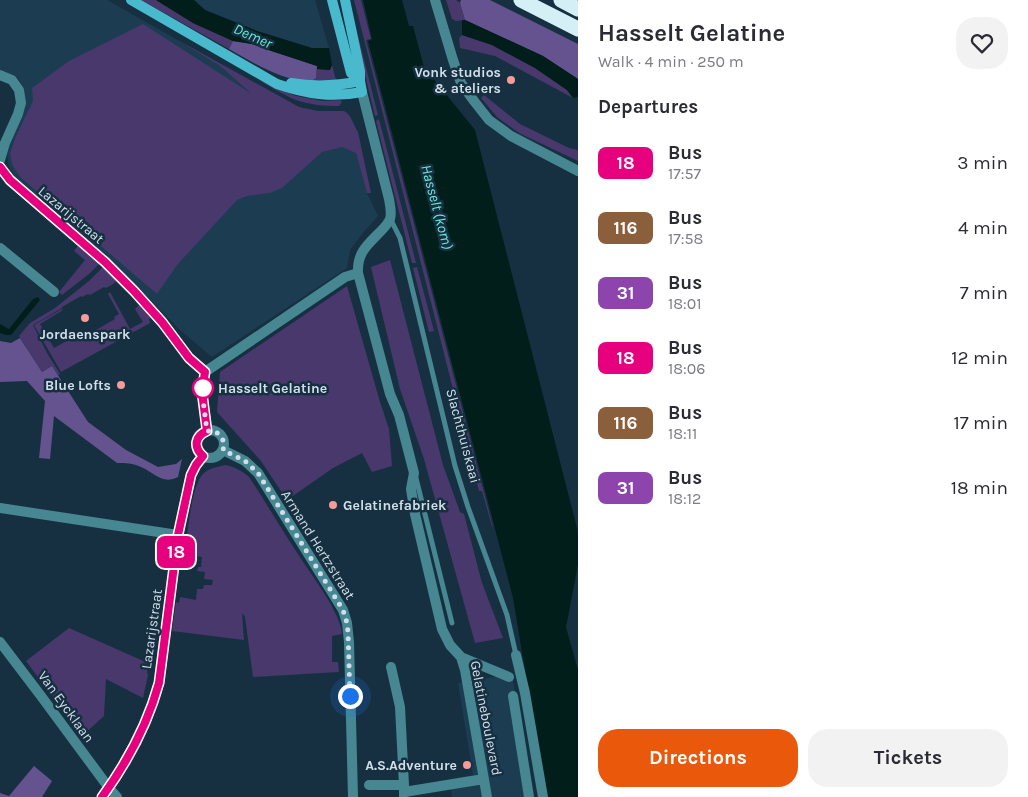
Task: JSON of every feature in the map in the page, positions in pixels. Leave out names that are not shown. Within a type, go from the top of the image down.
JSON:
[{"type":"highway","points":[[521,0],[578,29]]},
{"type":"highway","points":[[561,0],[578,9]]},
{"type":"street","points":[[131,0],[264,75],[303,85],[361,86]]},
{"type":"street","name":"Slachthuiskaai","points":[[332,0],[351,73],[361,86]]},
{"type":"street","name":"Slachthuiskaai","points":[[345,0],[360,71],[361,86],[389,199],[390,218]]},
{"type":"street","points":[[435,0],[461,83],[489,120],[511,136],[578,171]]},
{"type":"street","points":[[0,75],[12,80],[19,90],[21,103],[0,160]]},
{"type":"street","name":"Lazarijstraat","points":[[0,167],[10,180],[105,262],[162,322],[189,358],[205,372]]},
{"type":"street","points":[[207,431],[202,392],[205,372],[346,277],[358,273],[360,255],[390,218]]},
{"type":"street","points":[[0,248],[54,292]]},
{"type":"street","name":"Gelatineboulevard","points":[[358,273],[390,394],[399,415],[414,473],[411,490],[415,514],[442,629],[450,645],[461,657],[467,680],[487,797]]},
{"type":"street","points":[[207,431],[216,432],[222,436],[223,450],[213,458],[207,458],[197,450],[196,441],[202,433],[207,431]]},
{"type":"street","name":"Armand Hertzstraat","points":[[223,450],[245,461],[258,473],[343,610],[347,623],[353,797]]},
{"type":"street","name":"Lazarijstraat","points":[[102,797],[120,771],[154,701],[159,683],[178,535],[191,475],[203,456]]},
{"type":"street","points":[[0,508],[178,535]]},
{"type":"street","name":"Van Eycklaan","points":[[0,642],[108,788],[117,797]]},
{"type":"street","name":"Slachthuiskaai","points":[[516,655],[525,693],[543,797]]},
{"type":"street","points":[[461,657],[509,677]]},
{"type":"street","points":[[391,667],[400,707],[404,791]]},
{"type":"street","points":[[513,696],[529,797]]},
{"type":"street","points":[[369,786],[404,791],[484,779]]},
{"type":"lane","name":"Slachthuiskaai","points":[[390,218],[400,238],[455,466],[507,615],[516,655]]},
{"type":"lane","points":[[414,473],[452,622]]},
{"type":"shaded area","points":[[0,0],[107,0],[220,66],[257,97],[351,135],[367,193],[378,216],[350,250],[347,268],[212,357],[180,330],[121,270],[15,177],[9,166],[7,154],[12,137],[25,109],[24,89],[18,78],[0,70]]},
{"type":"shaded area","points":[[141,0],[156,0],[193,23],[233,41],[229,49]]},
{"type":"shaded area","points":[[194,0],[315,0],[329,48],[312,48],[257,31],[205,10]]},
{"type":"shaded area","points":[[354,0],[361,0],[371,39],[366,40],[493,527],[482,491],[479,491]]},
{"type":"shaded area","points":[[446,0],[456,0],[460,3],[465,20],[456,21],[452,19]]},
{"type":"shaded area","points":[[461,0],[490,0],[578,44],[578,79],[543,56],[465,20],[460,3]]},
{"type":"shaded area","points":[[347,1],[351,8],[378,115],[375,116]]},
{"type":"shaded area","points":[[143,24],[252,94],[220,66],[176,39],[299,107],[318,111],[344,111],[347,113],[358,132],[371,193],[367,193],[356,153],[342,147],[322,152],[282,188],[270,193],[247,196],[237,200],[177,265],[157,294],[19,176],[12,164],[10,153],[33,101],[32,88],[69,61]]},
{"type":"shaded area","points":[[462,35],[492,45],[535,68],[567,90],[573,98],[495,56],[460,48],[459,38]]},
{"type":"shaded area","points":[[233,41],[252,44],[317,66],[316,78],[310,82],[298,80],[268,70],[229,49]]},
{"type":"shaded area","points":[[332,65],[336,80],[310,82],[316,78],[317,69],[329,70]]},
{"type":"shaded area","points":[[258,80],[296,96],[323,101],[340,100],[342,102],[339,106],[301,102]]},
{"type":"shaded area","points":[[484,95],[520,124],[569,148],[578,150],[578,161],[519,133],[497,117],[481,98]]},
{"type":"shaded area","points":[[379,119],[416,263],[412,263],[376,121]]},
{"type":"shaded area","points":[[79,244],[101,262],[62,295],[59,292],[85,260],[74,251]]},
{"type":"shaded area","points":[[390,260],[443,465],[460,512],[464,514],[482,583],[503,638],[475,643],[424,459],[400,389],[371,267]]},
{"type":"shaded area","points":[[103,267],[118,279],[113,284],[90,295],[81,296],[33,325],[60,374],[58,375],[52,366],[42,372],[19,336],[30,323],[55,308],[89,281]]},
{"type":"shaded area","points":[[417,267],[434,331],[429,332],[413,268]]},
{"type":"shaded area","points":[[347,286],[389,429],[392,466],[372,472],[362,453],[333,468],[287,500],[261,461],[217,412],[220,372]]},
{"type":"shaded area","points":[[110,292],[130,329],[143,322],[135,309],[141,303],[153,316],[149,319],[150,323],[61,372],[34,325],[62,309],[40,324],[54,348],[79,334],[82,338],[115,319],[114,317],[119,314],[108,294]]},
{"type":"shaded area","points":[[20,338],[42,372],[52,366],[88,422],[126,450],[158,467],[176,464],[182,459],[178,477],[167,480],[138,466],[129,463],[117,463],[54,416],[50,459],[39,458],[45,401],[27,381],[0,382],[0,341],[11,343]]},
{"type":"shaded area","points":[[225,465],[238,469],[249,477],[330,603],[342,634],[332,636],[332,662],[338,662],[339,672],[253,677],[245,617],[242,613],[244,640],[172,631],[176,602],[179,603],[180,597],[196,600],[197,589],[203,589],[204,585],[212,585],[213,580],[204,579],[205,572],[197,571],[198,567],[201,567],[202,557],[185,554],[190,512],[199,480],[208,470]]},
{"type":"shaded area","points":[[69,628],[150,664],[143,698],[106,679],[104,716],[82,736],[26,661]]},
{"type":"shaded area","points":[[512,674],[532,797],[452,797],[450,779],[473,775],[458,683]]},
{"type":"shaded area","points":[[34,766],[52,781],[42,797],[0,797],[0,793],[9,796]]},
{"type":"water","name":"Demer","points":[[156,0],[194,0],[205,10],[257,31],[312,48],[329,48],[332,65],[330,70],[317,69],[317,66],[252,44],[233,41],[193,23]]},
{"type":"water","name":"Hasselt (kom)","points":[[363,0],[402,0],[409,26],[413,26],[424,67],[475,130],[578,532],[578,565],[566,627],[578,670],[578,797],[546,797],[513,598],[368,41],[372,39]]},
{"type":"water","points":[[462,20],[543,56],[578,79],[578,97],[573,98],[567,90],[535,68],[492,45],[462,35]]},
{"type":"water","points":[[38,297],[40,300],[11,335],[0,333],[0,324],[9,329],[33,299]]},
{"type":"bus line","name":"18","points":[[0,167],[10,180],[105,262],[134,291],[162,322],[189,358],[205,372],[202,392],[207,431],[202,433],[196,441],[197,450],[203,456],[191,475],[178,535],[159,683],[145,722],[120,771],[102,797]]},
{"type":"place","name":"Vonk studios & ateliers","points":[[511,80]]},
{"type":"place","name":"Jordaenspark","points":[[85,318]]},
{"type":"place","name":"Blue Lofts","points":[[121,385]]},
{"type":"place","name":"Hasselt Gelatine","points":[[203,388]]},
{"type":"place","name":"Gelatinefabriek","points":[[333,505]]},
{"type":"place","name":"A.S.Adventure","points":[[467,765]]},
{"type":"route","points":[[203,388],[207,431],[214,431],[222,436],[224,441],[223,450],[245,461],[258,473],[343,610],[348,632],[350,696]]}]
